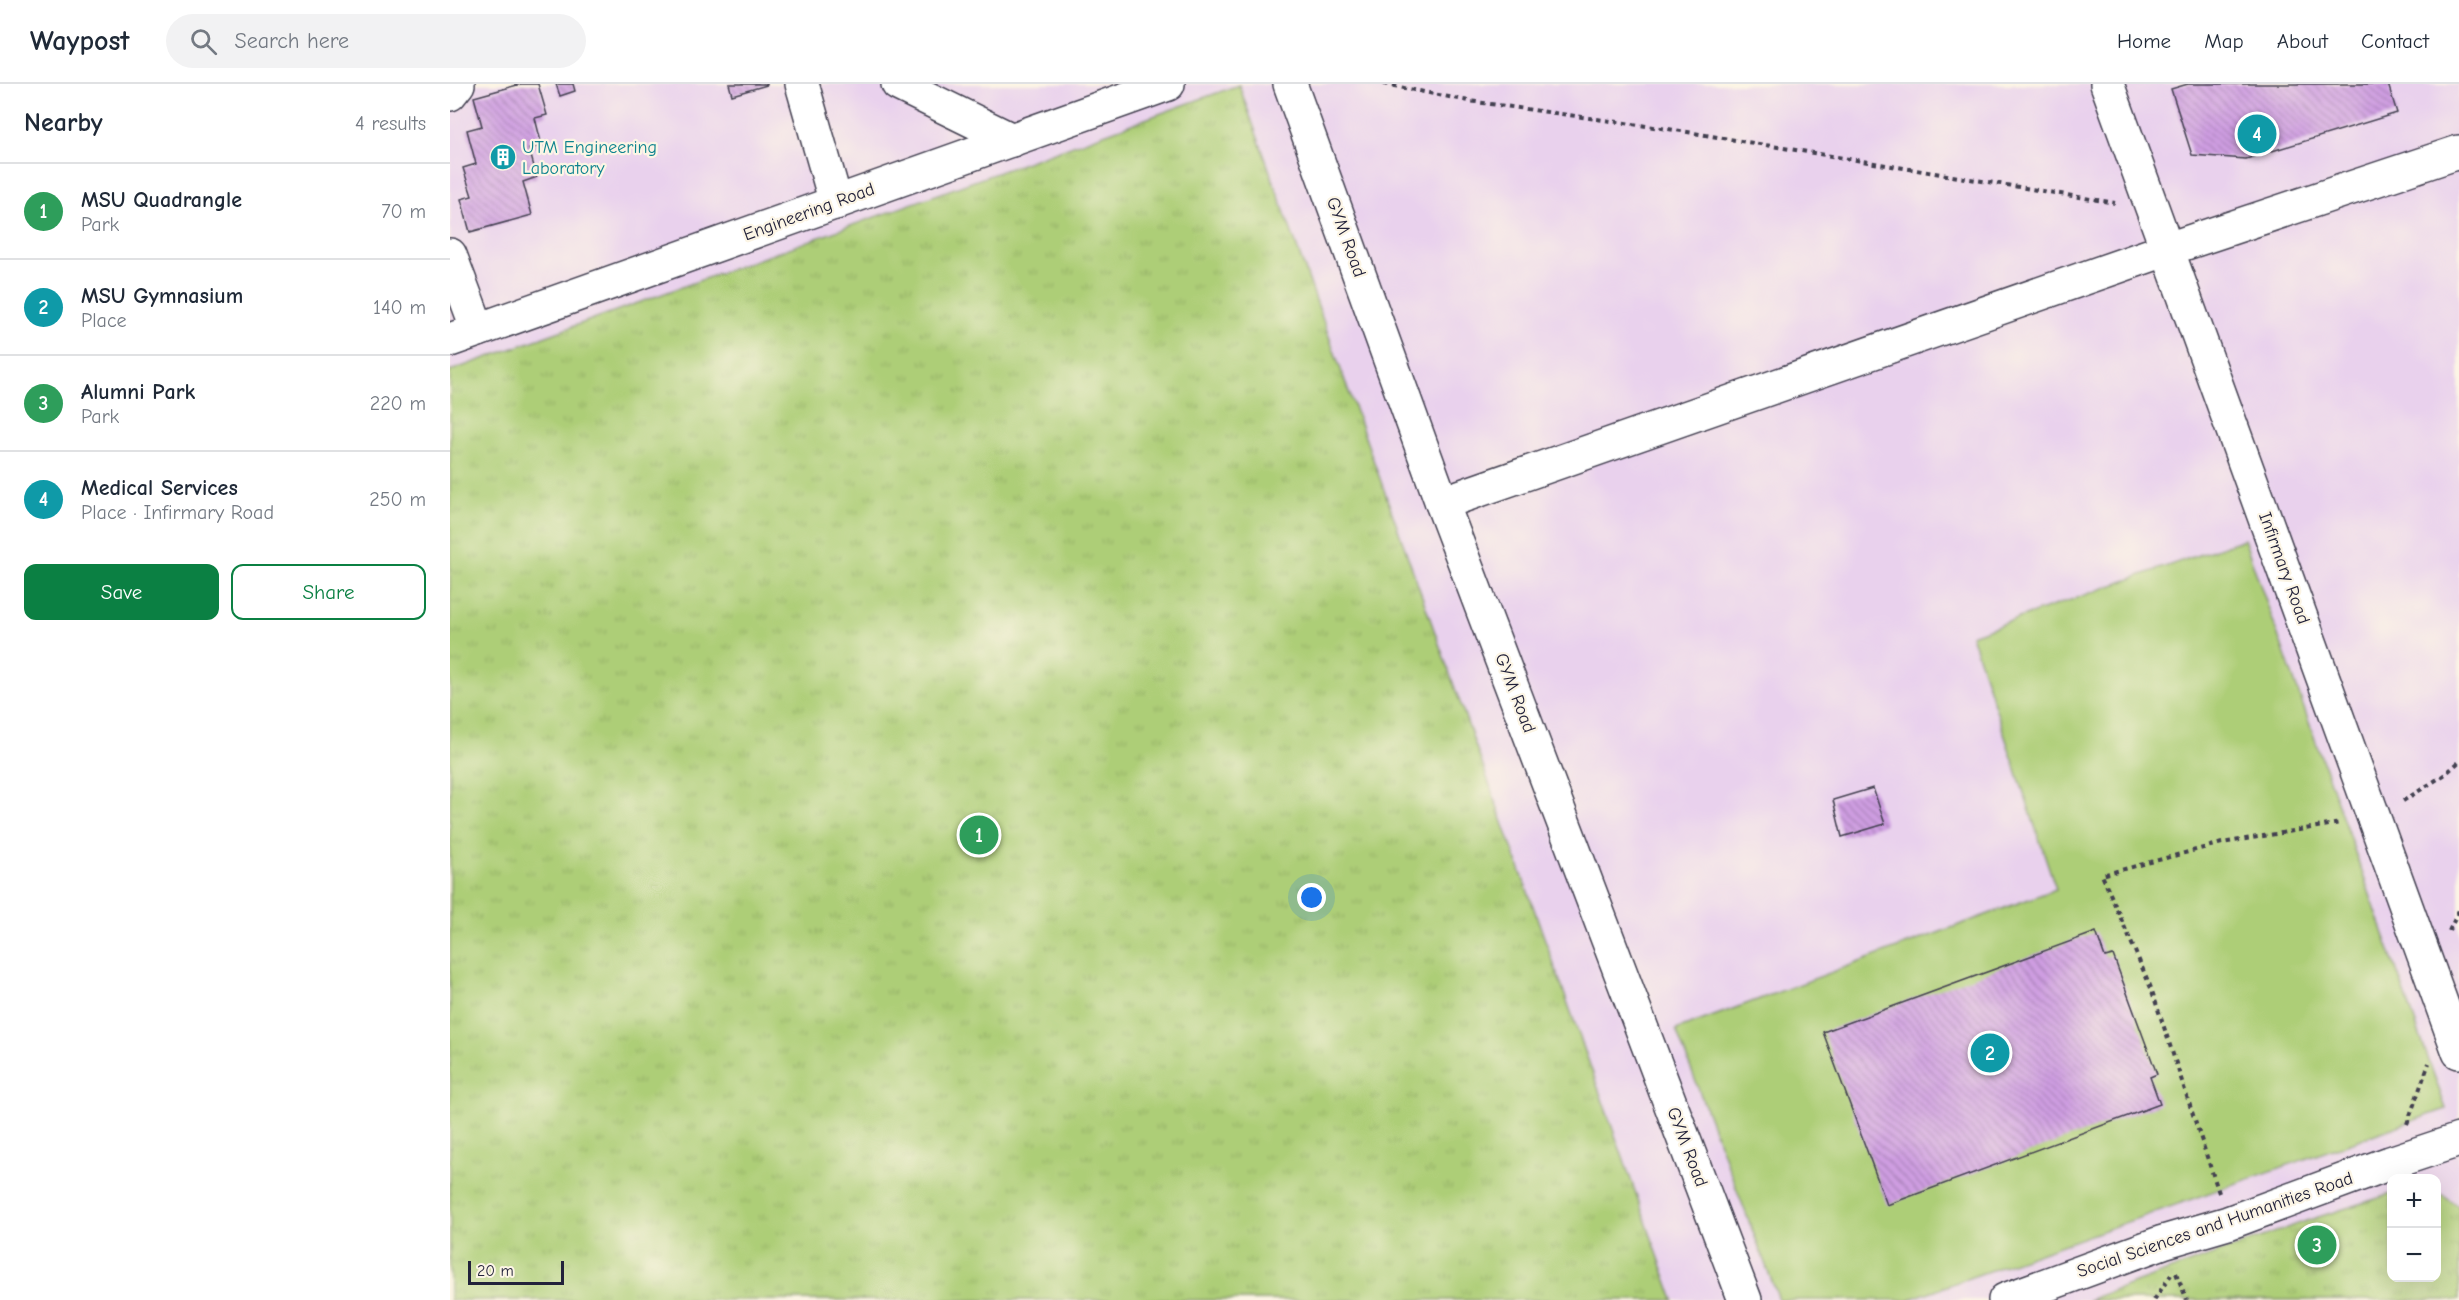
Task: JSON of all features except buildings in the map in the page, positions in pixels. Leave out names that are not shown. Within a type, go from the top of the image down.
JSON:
[{"type":"street","points":[[450,94],[458,84]]},
{"type":"street","points":[[802,84],[836,202]]},
{"type":"street","points":[[898,84],[1012,140]]},
{"type":"street","name":"Engineering Road","points":[[464,335],[1168,84]]},
{"type":"street","name":"GYM Road","points":[[1290,84],[1442,503],[1745,1300]]},
{"type":"street","name":"Infirmary Road","points":[[2107,84],[2459,1052]]},
{"type":"street","points":[[1442,503],[2168,249],[2459,152]]},
{"type":"street","points":[[450,255],[464,335]]},
{"type":"street","name":"Social Sciences and Humanities Road","points":[[2005,1300],[2163,1242],[2228,1223],[2459,1140]]},
{"type":"path","points":[[1384,84],[1469,100],[1675,130],[2152,208]]},
{"type":"path","points":[[2228,1223],[2151,988],[2102,874],[2222,843],[2375,818],[2444,775],[2459,762]]},
{"type":"path","points":[[2390,1163],[2406,1128],[2426,1073],[2444,1011]]},
{"type":"path","points":[[2154,1300],[2174,1269]]},
{"type":"shaded area","points":[[450,84],[2459,84],[2459,1300],[450,1300]]},
{"type":"green space","points":[[1239,85],[1674,1300],[450,1300],[450,371]]},
{"type":"green space","points":[[2244,539],[2446,1109],[1907,1300],[1779,1300],[1676,1030],[2056,889],[1971,635]]},
{"type":"green space","points":[[2441,1194],[2445,1196],[2459,1207],[2459,1300],[2088,1300],[2309,1220],[2387,1195],[2387,1282],[2441,1282]]},
{"type":"place","name":"Medical Services","points":[[2257,134]]},
{"type":"place","name":"UTM Engineering Laboratory","points":[[503,157]]},
{"type":"place","name":"MSU Quadrangle","points":[[979,835]]},
{"type":"place","name":"MSU Gymnasium","points":[[1990,1053]]},
{"type":"place","name":"Alumni Park","points":[[2317,1245]]}]
